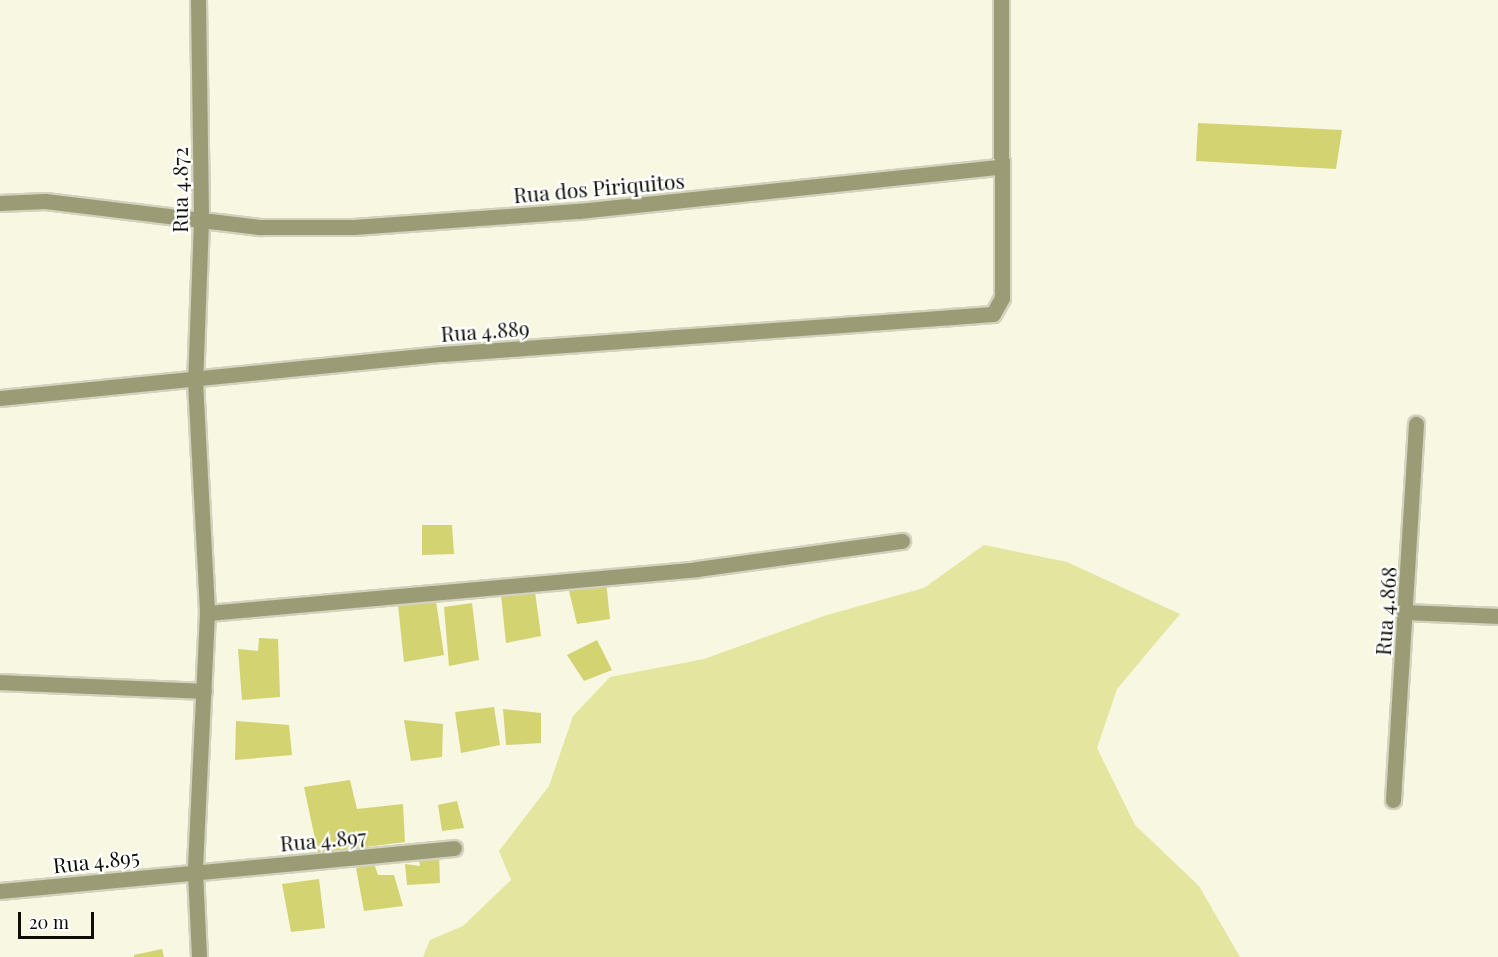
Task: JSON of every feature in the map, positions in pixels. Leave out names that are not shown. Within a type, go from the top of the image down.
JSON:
[{"type":"street","name":"Rua 4.872","points":[[198,0],[201,221],[195,381],[207,613],[195,872],[199,957]]},
{"type":"street","points":[[1000,0],[1001,167]]},
{"type":"street","name":"Rua dos Piriquitos","points":[[0,202],[45,201],[201,221],[354,227],[579,211],[1001,167]]},
{"type":"street","name":"Rua 4.889","points":[[0,398],[195,381],[442,354],[975,318],[993,314],[1002,298],[1001,167]]},
{"type":"street","name":"Rua 4.868","points":[[1393,800],[1416,424]]},
{"type":"street","points":[[207,613],[697,569],[902,541]]},
{"type":"street","points":[[1406,612],[1498,616]]},
{"type":"street","points":[[0,682],[204,691]]},
{"type":"street","name":"Rua 4.897","points":[[195,872],[454,848]]},
{"type":"street","name":"Rua 4.895","points":[[0,891],[195,872]]},
{"type":"green space","points":[[984,545],[1067,562],[1180,614],[1117,689],[1097,748],[1135,825],[1199,886],[1240,957],[423,957],[430,940],[463,926],[511,880],[499,851],[549,786],[573,716],[610,677],[704,659],[827,615],[924,588]]},
{"type":"building","points":[[1198,123],[1342,130],[1336,169],[1196,161]]},
{"type":"building","points":[[422,525],[452,525],[454,554],[422,555]]},
{"type":"building","points":[[578,580],[606,581],[610,619],[577,624],[569,591],[580,589]]},
{"type":"building","points":[[535,592],[541,636],[506,643],[501,595]]},
{"type":"building","points":[[436,601],[444,655],[404,662],[398,605]]},
{"type":"building","points":[[472,603],[479,660],[449,666],[444,607]]},
{"type":"building","points":[[259,638],[278,639],[280,697],[242,700],[238,649],[258,651]]},
{"type":"building","points":[[597,640],[612,670],[584,681],[567,655]]},
{"type":"building","points":[[494,707],[500,745],[461,753],[455,712]]},
{"type":"building","points":[[503,709],[541,713],[541,743],[506,745]]},
{"type":"building","points":[[404,720],[443,724],[442,757],[411,761]]},
{"type":"building","points":[[236,721],[289,725],[292,755],[235,760]]},
{"type":"building","points":[[350,780],[357,809],[403,804],[405,842],[318,853],[304,787]]},
{"type":"building","points":[[457,801],[464,828],[442,831],[438,805]]},
{"type":"building","points":[[439,854],[440,883],[407,885],[405,864],[420,866],[418,856]]},
{"type":"building","points":[[374,863],[378,875],[394,875],[403,906],[364,911],[356,868]]},
{"type":"building","points":[[319,879],[325,928],[291,932],[282,884]]},
{"type":"building","points":[[162,949],[164,957],[134,957],[134,955]]}]
